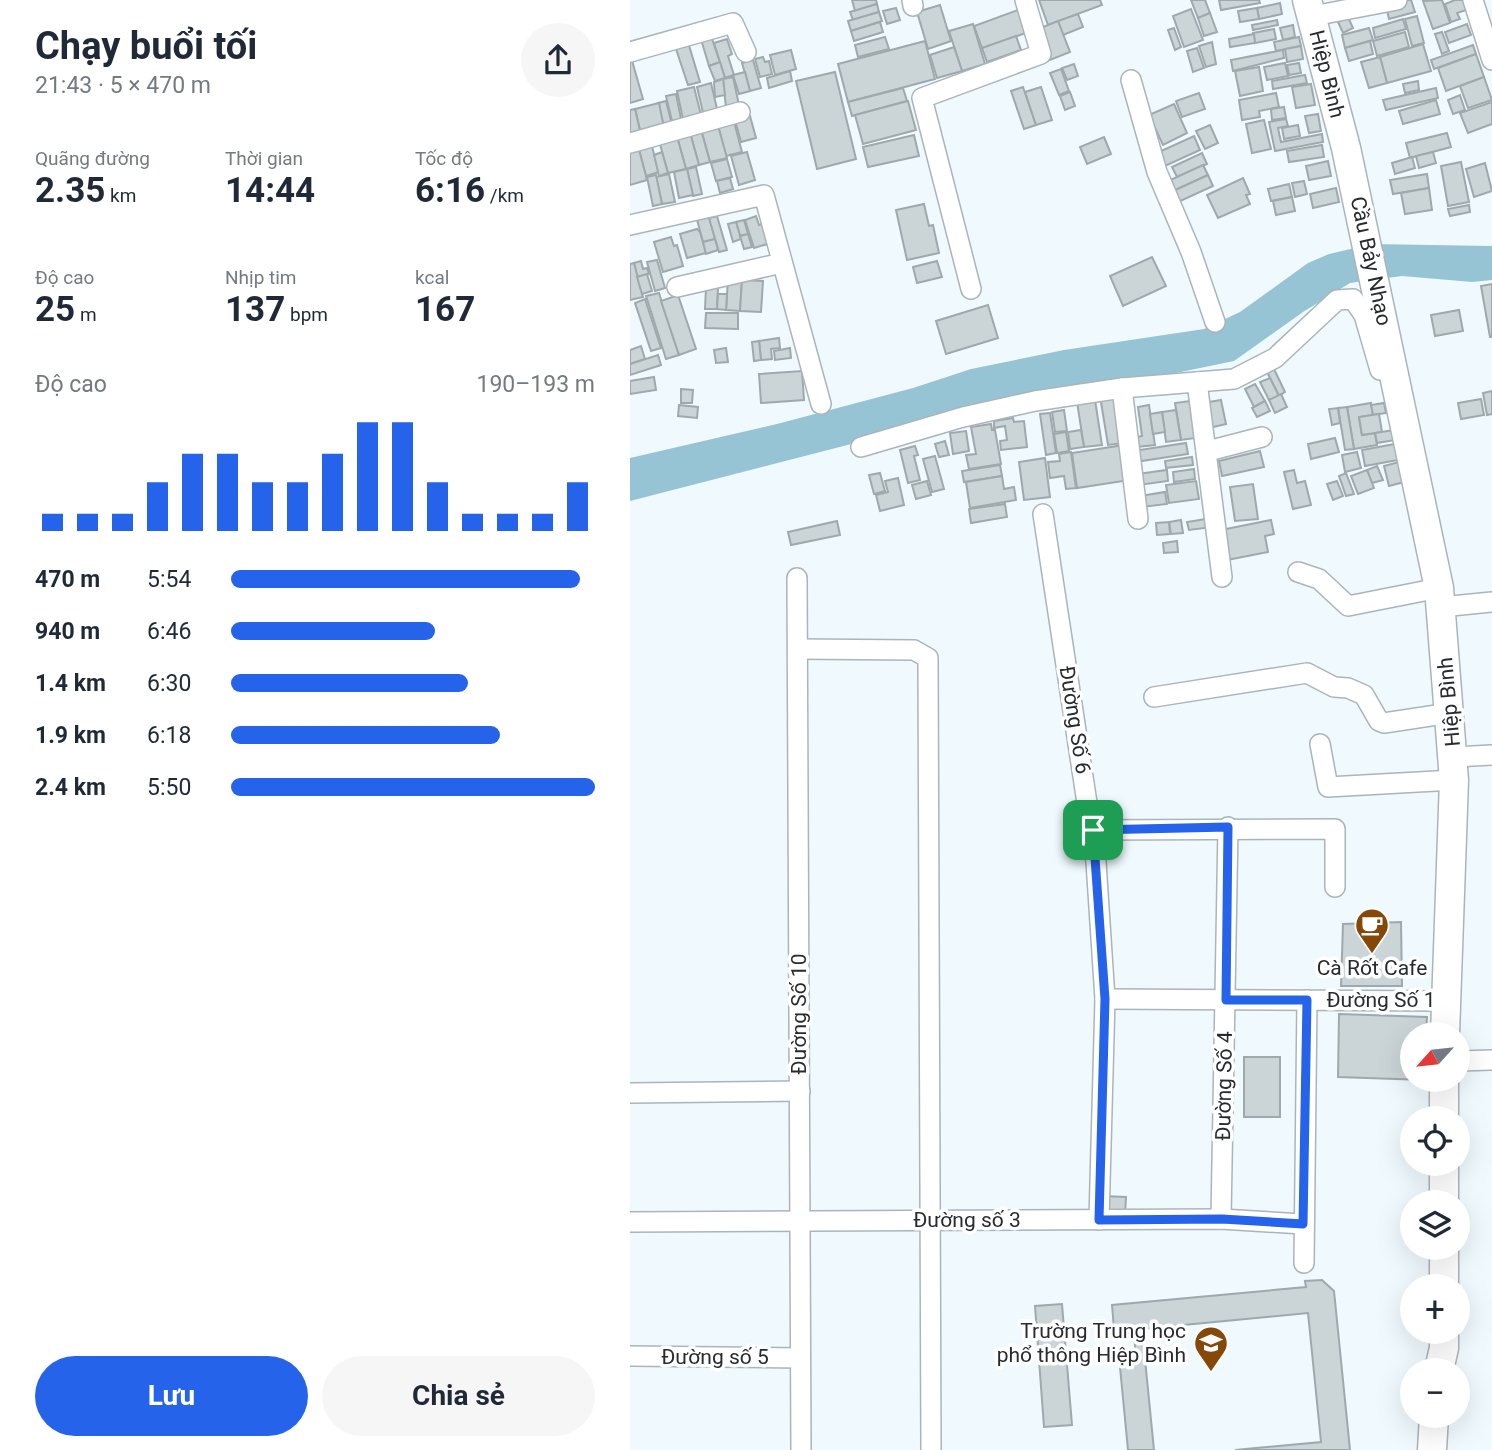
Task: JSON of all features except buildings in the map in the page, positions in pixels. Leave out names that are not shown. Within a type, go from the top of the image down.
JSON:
[{"type":"main road","name":"Hiệp Bình","points":[[1310,8],[1346,148]]},
{"type":"main road","name":"Cầu Bảy Nhạo","points":[[1346,148],[1396,374]]},
{"type":"main road","name":"Hiệp Bình","points":[[1396,374],[1440,598],[1450,713],[1454,769],[1445,1022]]},
{"type":"main road","points":[[1432,1450],[1433,1428]]},
{"type":"street","points":[[971,289],[922,98],[1041,54],[1025,0]]},
{"type":"street","points":[[1310,8],[1396,0]]},
{"type":"street","points":[[1473,0],[1492,60]]},
{"type":"street","points":[[630,52],[733,23],[746,52]]},
{"type":"street","points":[[1131,80],[1157,172],[1191,252],[1215,322]]},
{"type":"street","points":[[630,143],[740,112]]},
{"type":"street","points":[[630,225],[764,195],[821,404]]},
{"type":"street","points":[[677,286],[782,264]]},
{"type":"street","points":[[861,447],[963,417],[1035,401],[1122,388],[1234,379],[1275,358],[1337,300],[1353,299],[1364,316],[1395,424],[1409,439]]},
{"type":"street","points":[[1197,382],[1208,451],[1222,577]]},
{"type":"street","points":[[1122,388],[1138,519]]},
{"type":"street","points":[[1208,451],[1262,437]]},
{"type":"street","name":"Đường Số 6","points":[[1043,514],[1093,830],[1105,999],[1099,1220]]},
{"type":"street","points":[[1297,572],[1319,579],[1348,606],[1440,598],[1492,602]]},
{"type":"street","name":"Đường Số 10","points":[[797,579],[801,1450]]},
{"type":"street","points":[[798,649],[914,650],[929,658],[928,1220],[931,1450]]},
{"type":"street","points":[[1154,697],[1307,673],[1334,687],[1348,688],[1364,695],[1378,721],[1384,723],[1450,713]]},
{"type":"street","points":[[1320,744],[1328,787],[1454,769],[1492,755]]},
{"type":"street","points":[[1093,830],[1228,827],[1335,829],[1335,887]]},
{"type":"street","name":"Đường Số 4","points":[[1222,1219],[1228,827]]},
{"type":"street","name":"Đường Số 1","points":[[1105,999],[1446,1001]]},
{"type":"street","points":[[1304,1263],[1307,1000]]},
{"type":"street","points":[[1470,1061],[1492,1060]]},
{"type":"street","points":[[630,1093],[800,1091]]},
{"type":"street","name":"Đường số 3","points":[[630,1222],[1222,1219],[1303,1224]]},
{"type":"street","name":"Đường số 5","points":[[630,1356],[800,1358]]},
{"type":"water","points":[[1372,244],[1492,246],[1492,280],[1472,282],[1402,276],[1350,283],[1303,312],[1234,361],[929,424],[630,501],[630,458],[777,424],[913,388],[971,369],[1064,350],[1204,329],[1240,312],[1308,263],[1329,254]]},
{"type":"place","name":"Cà Rốt Cafe","points":[[1372,955]]},
{"type":"place","name":"Trường Trung học phổ thông Hiệp Bình","points":[[1211,1373]]},
{"type":"route","points":[[1228,827],[1226,1000],[1307,1000],[1303,1224],[1222,1219],[1099,1220],[1105,999],[1093,830],[1228,827]]}]
